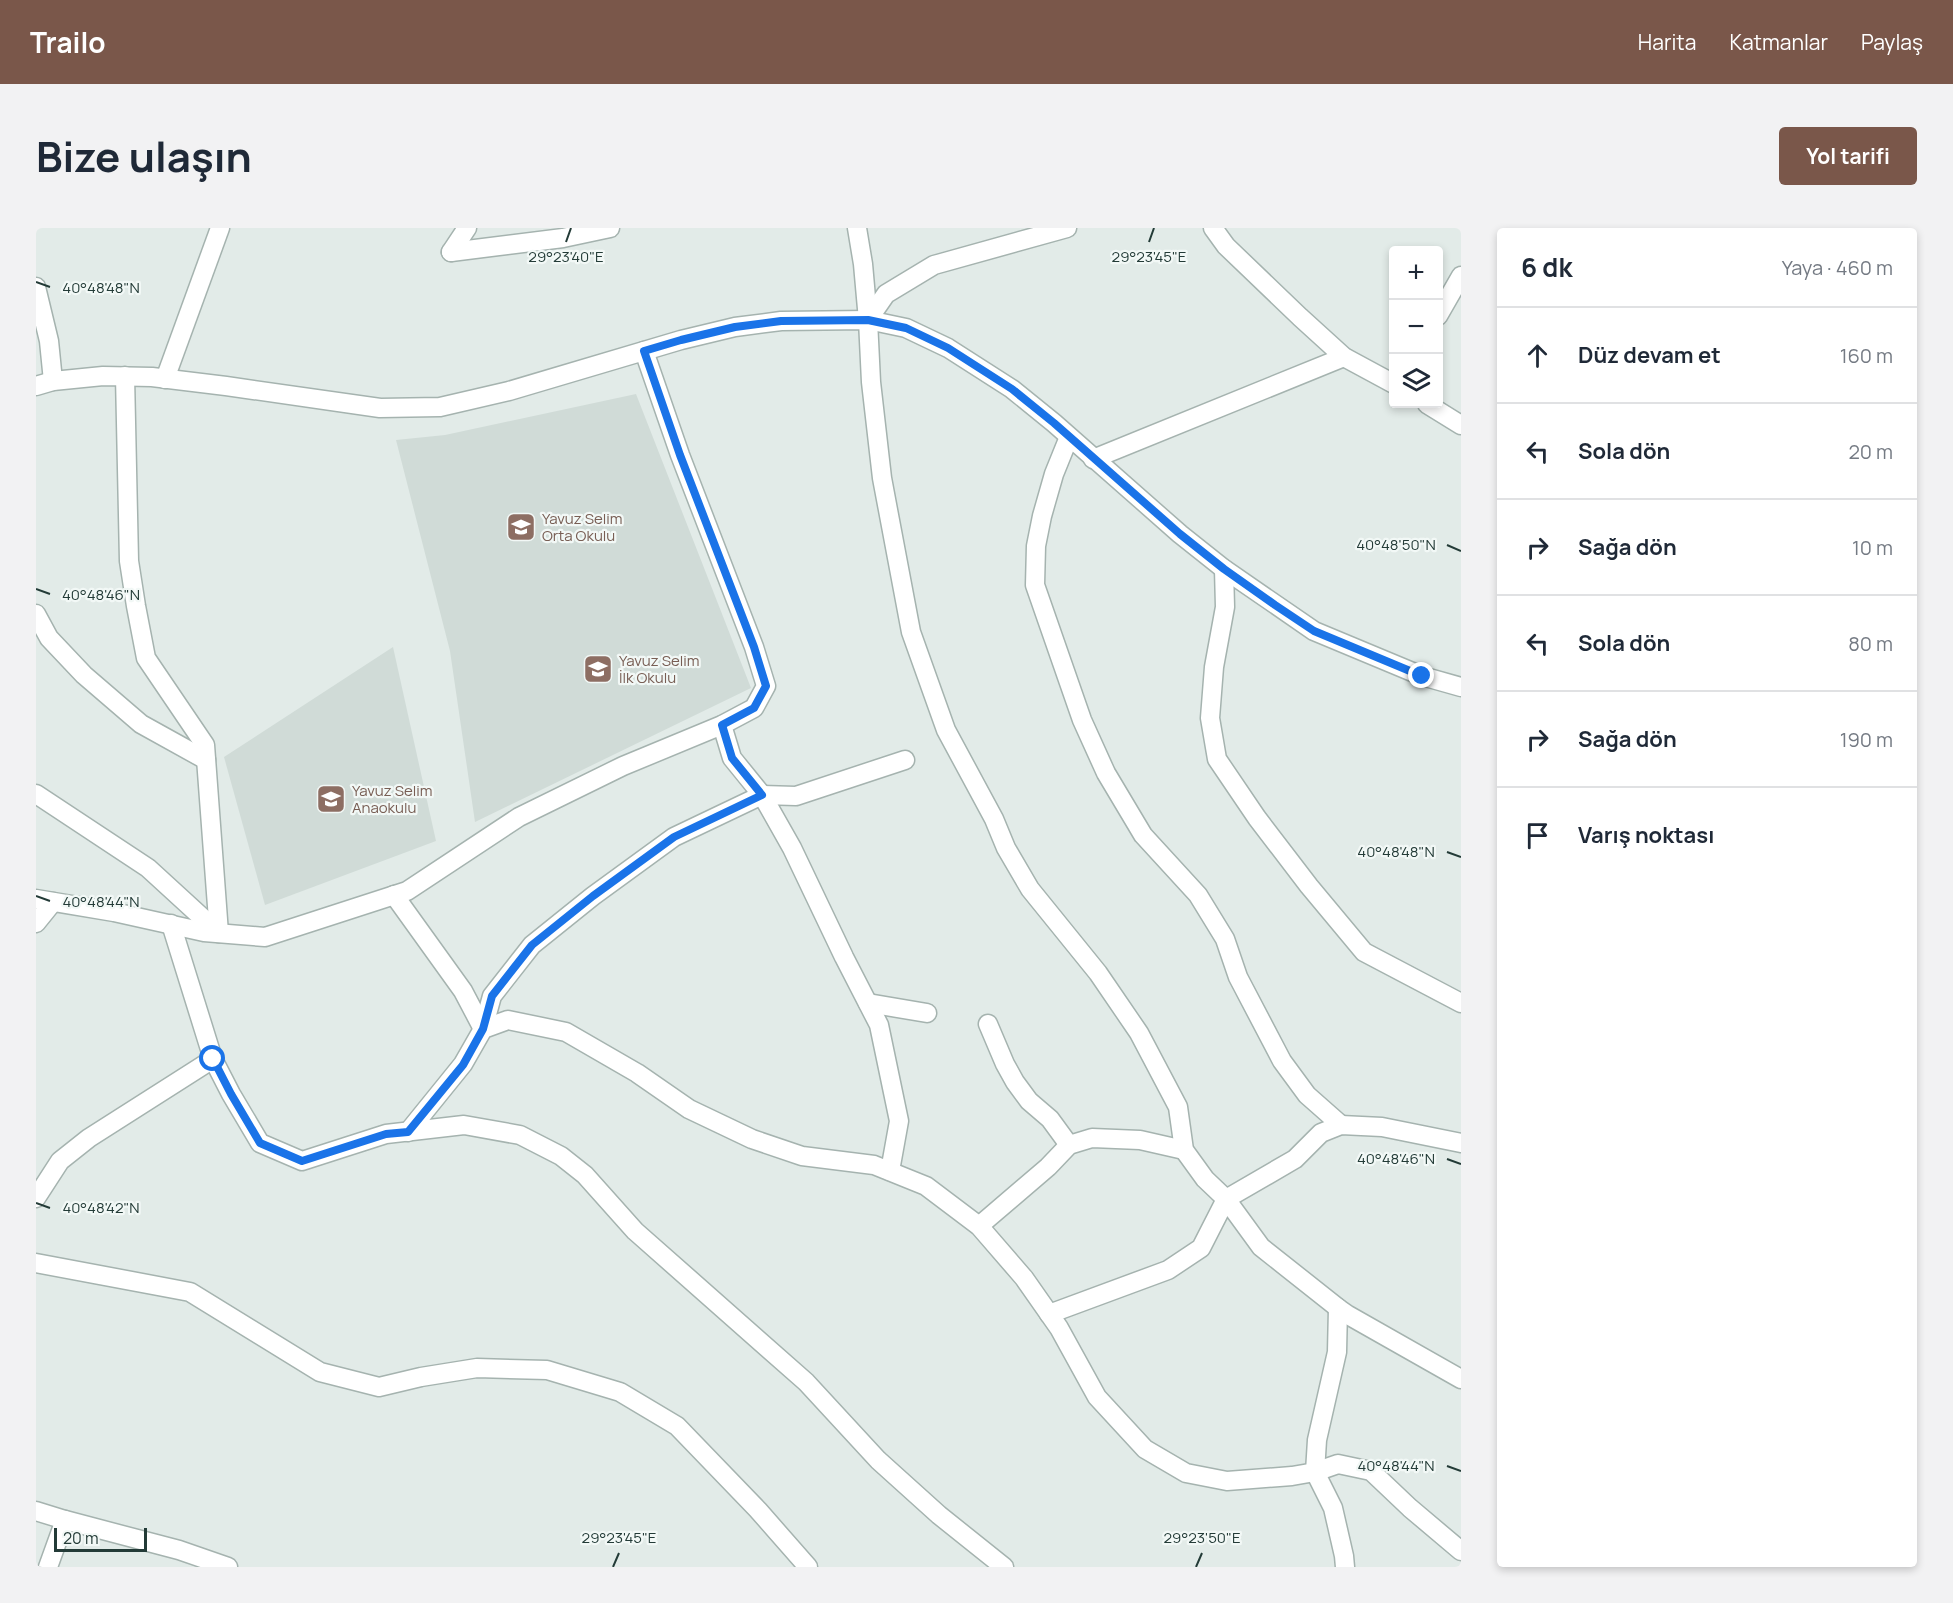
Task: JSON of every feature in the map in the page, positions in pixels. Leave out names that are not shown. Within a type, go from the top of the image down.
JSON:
[{"type":"street","points":[[165,379],[220,228]]},
{"type":"street","points":[[467,228],[451,252],[563,238],[610,228]]},
{"type":"street","points":[[857,228],[863,264],[871,382],[882,478],[910,633],[946,730],[994,819],[1006,848],[1030,889],[1093,965],[1139,1033],[1179,1107],[1185,1150],[1205,1179],[1226,1199],[1261,1246],[1338,1308],[1461,1379]]},
{"type":"street","points":[[868,320],[886,294],[933,265],[1066,228]]},
{"type":"street","points":[[1213,228],[1226,246],[1344,357],[1389,381]]},
{"type":"street","points":[[1443,307],[1461,276]]},
{"type":"street","points":[[36,287],[49,341],[45,383],[103,376],[165,379],[380,408],[440,407],[509,391],[681,340],[735,327],[781,321],[868,320],[906,328],[948,348],[1012,389],[1180,534],[1224,569],[1314,631],[1422,676],[1461,687]]},
{"type":"street","points":[[36,923],[45,901],[219,933],[265,938],[406,891],[519,817],[623,766],[722,725],[754,708],[766,686],[754,647],[680,455],[644,351]]},
{"type":"street","points":[[1093,459],[1344,357]]},
{"type":"street","points":[[124,376],[129,561],[147,657],[205,745],[219,933]]},
{"type":"street","points":[[1433,408],[1461,425]]},
{"type":"street","points":[[1069,437],[1054,474],[1042,516],[1036,546],[1035,585],[1082,720],[1107,773],[1143,835],[1198,894],[1225,939],[1238,977],[1282,1061],[1307,1095],[1341,1125]]},
{"type":"street","points":[[1224,569],[1225,607],[1214,667],[1210,718],[1217,759],[1302,878],[1364,952],[1461,1003]]},
{"type":"street","points":[[36,614],[49,638],[92,682],[141,724],[206,760]]},
{"type":"street","points":[[722,725],[732,758],[762,795],[792,848],[879,1025],[899,1121],[890,1171]]},
{"type":"street","points":[[408,1132],[463,1065],[483,1029],[492,996],[532,945],[593,896],[674,837],[762,795],[796,796],[905,760]]},
{"type":"street","points":[[36,794],[148,868],[219,933]]},
{"type":"street","points":[[394,895],[463,991],[483,1029]]},
{"type":"street","points":[[171,924],[213,1059],[260,1143],[302,1161],[386,1134],[464,1125],[520,1135],[561,1156],[585,1175],[635,1231],[806,1382],[878,1460],[939,1515],[1004,1567]]},
{"type":"street","points":[[868,1003],[927,1013]]},
{"type":"street","points":[[483,1029],[508,1020],[566,1032],[637,1073],[690,1109],[752,1139],[802,1156],[874,1165],[926,1186],[979,1226],[1024,1278],[1059,1328],[1097,1397],[1145,1449],[1186,1473],[1227,1481],[1315,1472],[1338,1464],[1371,1471],[1461,1551]]},
{"type":"street","points":[[988,1024],[1005,1065],[1015,1082],[1029,1101],[1050,1119],[1069,1144]]},
{"type":"street","points":[[36,1198],[60,1161],[67,1155],[89,1138],[213,1059]]},
{"type":"street","points":[[1049,1314],[1168,1270],[1201,1248],[1226,1199],[1294,1160],[1321,1133],[1341,1125],[1382,1127],[1461,1143]]},
{"type":"street","points":[[979,1226],[1048,1167],[1069,1144],[1092,1138],[1140,1140],[1185,1150]]},
{"type":"street","points":[[36,1263],[190,1292],[320,1372],[379,1387],[421,1377],[477,1368],[547,1370],[620,1392],[677,1426],[758,1510],[808,1567]]},
{"type":"street","points":[[1338,1308],[1337,1352],[1317,1440],[1315,1472],[1333,1508],[1345,1567]]},
{"type":"street","points":[[36,1512],[179,1550],[228,1567]]},
{"type":"street","points":[[48,1567],[66,1520]]},
{"type":"shaded area","points":[[636,394],[751,688],[475,822],[450,651],[396,440],[445,435]]},
{"type":"shaded area","name":"Yavuz Selim Anaokulu","points":[[393,647],[436,841],[265,905],[224,757]]},
{"type":"place","name":"Yavuz Selim Orta Okulu","points":[[521,527]]},
{"type":"place","name":"Yavuz Selim İlk Okulu","points":[[598,669]]},
{"type":"place","name":"Yavuz Selim Anaokulu","points":[[331,799]]},
{"type":"route","points":[[213,1059],[260,1143],[302,1161],[386,1134],[408,1132],[463,1065],[483,1029],[492,996],[532,945],[593,896],[674,837],[762,795],[732,758],[722,725],[754,708],[766,686],[754,647],[680,455],[644,351],[735,327],[781,321],[868,320],[906,328],[948,348],[1012,389],[1180,534],[1275,605],[1314,631],[1422,676]]}]
